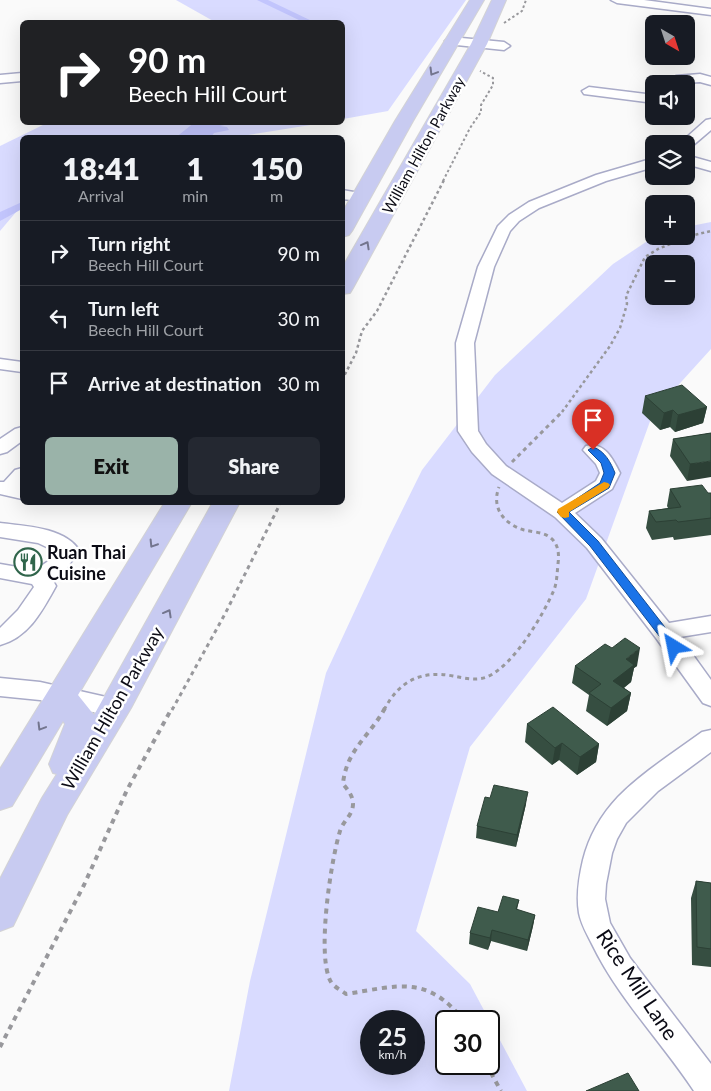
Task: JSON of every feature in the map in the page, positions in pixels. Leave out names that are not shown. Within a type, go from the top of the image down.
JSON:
[{"type":"highway","name":"William Hilton Parkway","points":[[345,226],[451,41],[477,0]]},
{"type":"highway","name":"William Hilton Parkway","points":[[345,283],[484,44],[500,0]]},
{"type":"highway","points":[[0,797],[177,505]]},
{"type":"highway","name":"William Hilton Parkway","points":[[6,902],[54,808],[115,708],[225,505]]},
{"type":"highway","points":[[6,902],[82,722],[60,696]]},
{"type":"street","points":[[617,0],[711,12]]},
{"type":"street","points":[[701,0],[711,1]]},
{"type":"street","points":[[451,41],[504,46]]},
{"type":"street","points":[[0,79],[20,77]]},
{"type":"street","points":[[695,78],[711,81]]},
{"type":"street","points":[[589,91],[645,98]]},
{"type":"street","points":[[695,136],[711,123]]},
{"type":"street","points":[[695,162],[711,167]]},
{"type":"street","points":[[645,165],[601,178],[534,205],[514,218],[503,229],[486,266],[465,343],[468,431],[479,448],[499,470],[562,512],[594,543],[664,632],[711,697]]},
{"type":"street","points":[[345,194],[361,197]]},
{"type":"street","points":[[0,364],[20,367]]},
{"type":"street","points":[[562,512],[605,485],[610,473],[605,462],[593,450]]},
{"type":"street","points":[[10,490],[20,477]]},
{"type":"street","points":[[0,530],[45,538],[63,545],[68,550],[54,568],[38,577],[0,571]]},
{"type":"street","points":[[0,637],[8,635],[32,608],[45,586],[38,577]]},
{"type":"street","points":[[664,632],[711,624]]},
{"type":"street","points":[[0,687],[60,696],[115,708]]},
{"type":"street","name":"Rice Mill Lane","points":[[711,739],[647,784],[615,817],[599,848],[591,885],[596,922],[612,954],[696,1066],[711,1090]]},
{"type":"path","points":[[345,374],[356,353],[362,331],[377,311],[470,128],[481,112],[482,100],[494,85],[493,78],[479,69],[484,44],[503,23],[520,14],[526,5],[526,0]]},
{"type":"path","points":[[455,1010],[446,998],[430,990],[407,985],[346,994],[332,984],[326,969],[326,917],[334,855],[342,826],[350,816],[353,804],[351,794],[343,784],[343,771],[354,747],[376,723],[397,690],[414,678],[434,674],[467,678],[485,677],[499,670],[518,650],[554,591],[558,575],[559,554],[556,543],[550,537],[518,528],[500,514],[494,504],[494,496],[514,460],[560,414],[610,346],[620,328],[627,304],[626,296],[645,257],[658,249],[690,236],[711,231]]},
{"type":"path","points":[[0,1046],[84,885],[127,790],[226,612],[280,505]]},
{"type":"path","points":[[492,1075],[501,1091]]},
{"type":"shaded area","points":[[176,0],[466,0],[388,111],[345,119],[345,20],[211,20]]},
{"type":"shaded area","points":[[43,125],[311,125],[248,135],[22,135]]},
{"type":"shaded area","points":[[202,125],[224,125],[220,126],[227,127],[229,130],[212,135],[186,135]]},
{"type":"shaded area","points":[[20,136],[20,207],[0,231],[0,146]]},
{"type":"shaded area","points":[[711,222],[711,349],[653,413],[586,599],[470,747],[416,931],[470,984],[484,1010],[435,1010],[435,1075],[500,1075],[500,1040],[527,1091],[229,1091],[250,981],[326,673],[389,537],[422,470],[495,375],[613,264],[645,243],[645,245],[695,245],[695,225]]},
{"type":"building","points":[[682,385],[707,407],[678,415],[673,410],[664,413],[645,396]]},
{"type":"building","points":[[711,433],[711,461],[690,464],[673,439]]},
{"type":"building","points":[[702,485],[708,493],[711,493],[711,518],[678,522],[676,520],[656,522],[649,511],[681,507],[670,489]]},
{"type":"building","points":[[625,638],[640,648],[626,659],[634,665],[613,681],[631,693],[611,708],[589,693],[601,684],[575,666],[605,644],[612,648]]},
{"type":"building","points":[[553,707],[599,744],[580,757],[562,743],[555,748],[527,724]]},
{"type":"building","points":[[494,785],[528,792],[517,835],[477,826],[485,797],[490,798]]},
{"type":"building","points":[[696,881],[711,883],[711,949],[697,947]]},
{"type":"building","points":[[503,896],[519,900],[516,909],[535,915],[528,940],[492,930],[490,938],[470,933],[478,907],[498,912]]},
{"type":"building","points":[[628,1073],[639,1091],[586,1091]]},
{"type":"waterway","points":[[261,0],[305,20]]},
{"type":"waterway","points":[[184,135],[198,125]]},
{"type":"waterway","points":[[0,217],[20,206]]},
{"type":"slow traffic","points":[[565,514],[562,512],[587,498],[604,485]]},
{"type":"place","name":"Ruan Thai Cuisine","points":[[28,562]]},
{"type":"route","points":[[593,450],[605,462],[610,473],[605,485],[562,512],[594,543],[674,647]]}]
